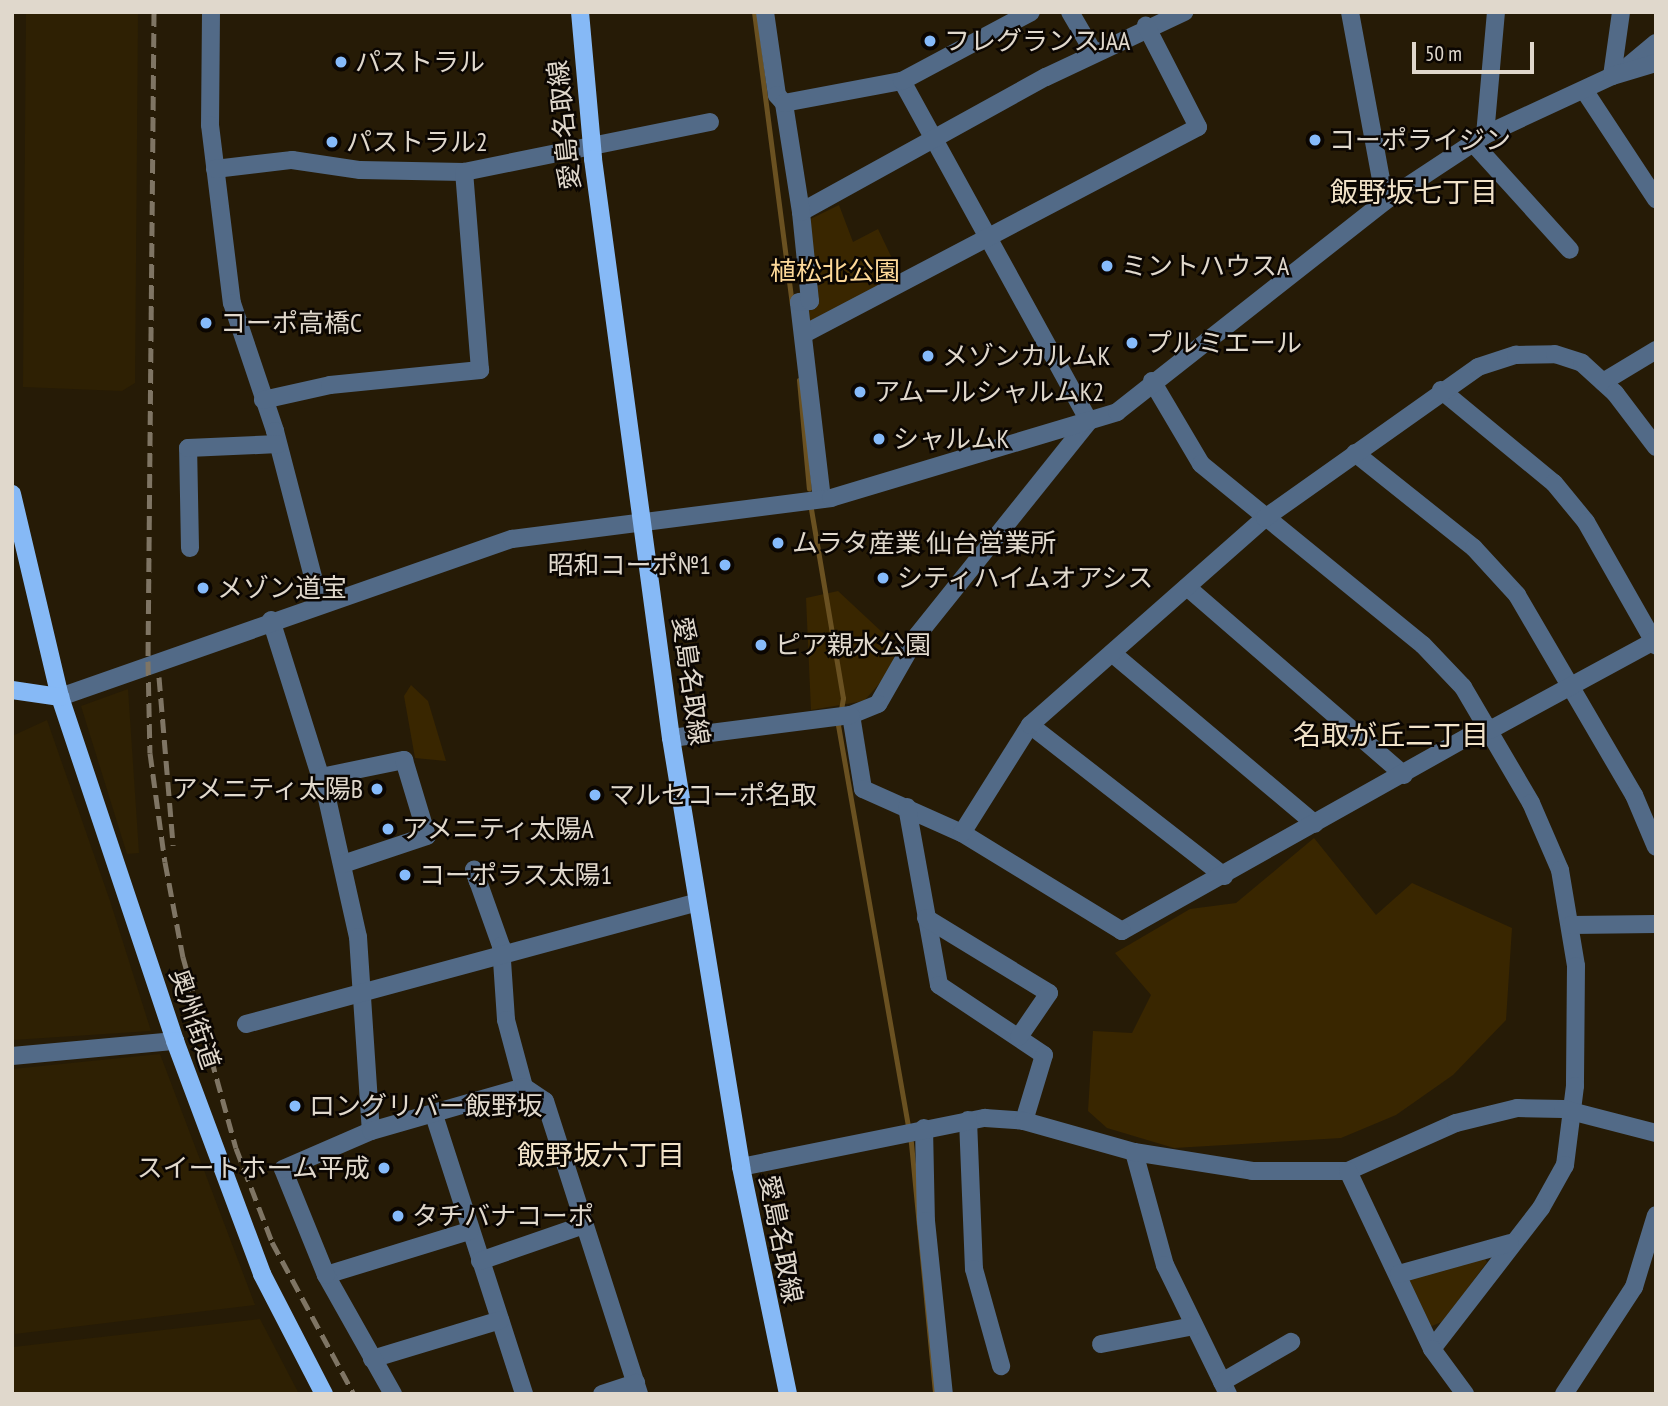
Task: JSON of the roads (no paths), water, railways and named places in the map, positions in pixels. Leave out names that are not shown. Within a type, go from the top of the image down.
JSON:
[{"type":"main road","name":"愛島名取線","points":[[580,12],[592,145],[671,738],[741,1167],[788,1394]]},
{"type":"main road","name":"奥州街道","points":[[12,494],[60,697],[175,1041],[262,1274],[324,1394]]},
{"type":"main road","points":[[14,693],[60,697]]},
{"type":"street","points":[[211,12],[215,169],[232,303],[278,444],[320,604]]},
{"type":"street","points":[[765,12],[777,95],[784,103],[801,212],[810,301],[799,302],[822,499]]},
{"type":"street","points":[[784,103],[902,81],[1031,12]]},
{"type":"street","points":[[1070,12],[1094,53]]},
{"type":"street","points":[[801,212],[1094,53],[1146,26],[1184,12]]},
{"type":"street","points":[[1350,12],[1385,201]]},
{"type":"street","points":[[1496,12],[1479,139],[1570,250]]},
{"type":"street","points":[[1618,74],[1621,12]]},
{"type":"street","points":[[804,334],[993,238],[1199,127],[1146,26]]},
{"type":"street","points":[[1618,74],[1656,43]]},
{"type":"street","points":[[60,697],[271,620],[512,539],[643,519],[822,499],[1116,412],[1152,381],[1385,201],[1479,139],[1618,74],[1656,63]]},
{"type":"street","points":[[902,81],[993,238],[1089,421]]},
{"type":"street","points":[[1584,90],[1656,200]]},
{"type":"street","points":[[215,169],[292,160],[360,170],[464,172],[710,122]]},
{"type":"street","points":[[263,400],[330,385],[480,370],[464,172]]},
{"type":"street","points":[[1603,383],[1656,350]]},
{"type":"street","points":[[962,833],[1030,724],[1265,518],[1441,390],[1478,367],[1517,355],[1555,354],[1581,363],[1603,383],[1656,447]]},
{"type":"street","points":[[1152,381],[1201,464],[1437,658],[1489,728],[1551,848],[1571,925],[1572,1111],[1565,1165],[1432,1349]]},
{"type":"street","points":[[851,715],[863,789],[962,833],[1122,931],[1489,728],[1655,642],[1586,522],[1554,483],[1441,390]]},
{"type":"street","points":[[671,738],[851,715],[878,704],[916,636],[1089,421]]},
{"type":"street","points":[[190,548],[188,448],[278,444]]},
{"type":"street","points":[[1355,453],[1474,548],[1517,595],[1573,685],[1656,847]]},
{"type":"street","points":[[1186,587],[1404,775]]},
{"type":"street","points":[[271,620],[321,777],[358,937],[357,993],[371,1131]]},
{"type":"street","points":[[1112,653],[1315,824]]},
{"type":"street","points":[[1030,724],[1224,876]]},
{"type":"street","points":[[321,777],[404,760],[427,836],[343,864]]},
{"type":"street","points":[[907,807],[939,985],[1044,1055],[1024,1121]]},
{"type":"street","points":[[478,882],[474,870],[501,946],[498,956],[524,1087],[545,1101],[637,1388],[602,1394]]},
{"type":"street","points":[[246,1024],[697,902]]},
{"type":"street","points":[[926,918],[1049,993],[1019,1037]]},
{"type":"street","points":[[1571,925],[1656,923]]},
{"type":"street","points":[[12,1056],[175,1041]]},
{"type":"street","points":[[393,1394],[326,1275],[283,1169],[371,1131],[524,1087]]},
{"type":"street","points":[[741,1167],[968,1120],[1024,1121],[1134,1152],[1211,1168],[1348,1171],[1488,1112],[1572,1111],[1656,1133]]},
{"type":"street","points":[[434,1115],[468,1231],[524,1394]]},
{"type":"street","points":[[968,1120],[974,1269],[1001,1366]]},
{"type":"street","points":[[922,1128],[926,1221],[944,1394]]},
{"type":"street","points":[[1134,1152],[1165,1265],[1225,1388],[1291,1342]]},
{"type":"street","points":[[1348,1171],[1399,1274],[1432,1349],[1465,1394]]},
{"type":"street","points":[[1564,1394],[1634,1287],[1656,1215]]},
{"type":"street","points":[[480,1261],[584,1225]]},
{"type":"street","points":[[326,1275],[468,1231]]},
{"type":"street","points":[[1399,1274],[1510,1243]]},
{"type":"street","points":[[372,1359],[500,1320]]},
{"type":"street","points":[[1101,1344],[1194,1326]]},
{"type":"waterway","points":[[754,12],[792,304]]},
{"type":"waterway","points":[[799,380],[809,489]]},
{"type":"waterway","points":[[811,509],[843,698],[838,725],[911,1143],[935,1394]]},
{"type":"railway","points":[[154,12],[148,661],[150,753],[165,862],[183,957],[236,1148],[272,1242],[354,1394]]},
{"type":"railway","points":[[159,677],[173,845]]},
{"type":"place","name":"フレグランスJAA","points":[[930,41]]},
{"type":"place","name":"パストラル","points":[[341,62]]},
{"type":"place","name":"コーポライジン","points":[[1315,140]]},
{"type":"place","name":"パストラル2","points":[[332,142]]},
{"type":"place","name":"ミントハウスA","points":[[1107,266]]},
{"type":"place","name":"コーポ高橋C","points":[[206,323]]},
{"type":"place","name":"プルミエール","points":[[1132,343]]},
{"type":"place","name":"メゾンカルムK","points":[[928,356]]},
{"type":"place","name":"アムールシャルムK2","points":[[860,392]]},
{"type":"place","name":"シャルムK","points":[[879,439]]},
{"type":"place","name":"ムラタ産業 仙台営業所","points":[[778,543]]},
{"type":"place","name":"昭和コーポ№1","points":[[725,565]]},
{"type":"place","name":"シティハイムオアシス","points":[[883,578]]},
{"type":"place","name":"メゾン道宝","points":[[203,588]]},
{"type":"place","name":"ピア親水公園","points":[[761,645]]},
{"type":"place","name":"アメニティ太陽B","points":[[377,789]]},
{"type":"place","name":"マルセコーポ名取","points":[[595,795]]},
{"type":"place","name":"アメニティ太陽A","points":[[388,829]]},
{"type":"place","name":"コーポラス太陽1","points":[[405,875]]},
{"type":"place","name":"ロングリバー飯野坂","points":[[295,1106]]},
{"type":"place","name":"スイートホーム平成","points":[[384,1168]]},
{"type":"place","name":"タチバナコーポ","points":[[398,1216]]},
{"type":"district","name":"飯野坂七丁目","points":[[1414,192]]},
{"type":"district","name":"名取が丘二丁目","points":[[1391,735]]},
{"type":"district","name":"飯野坂六丁目","points":[[601,1155]]},
{"type":"park label","name":"植松北公園","points":[[835,271]]}]
